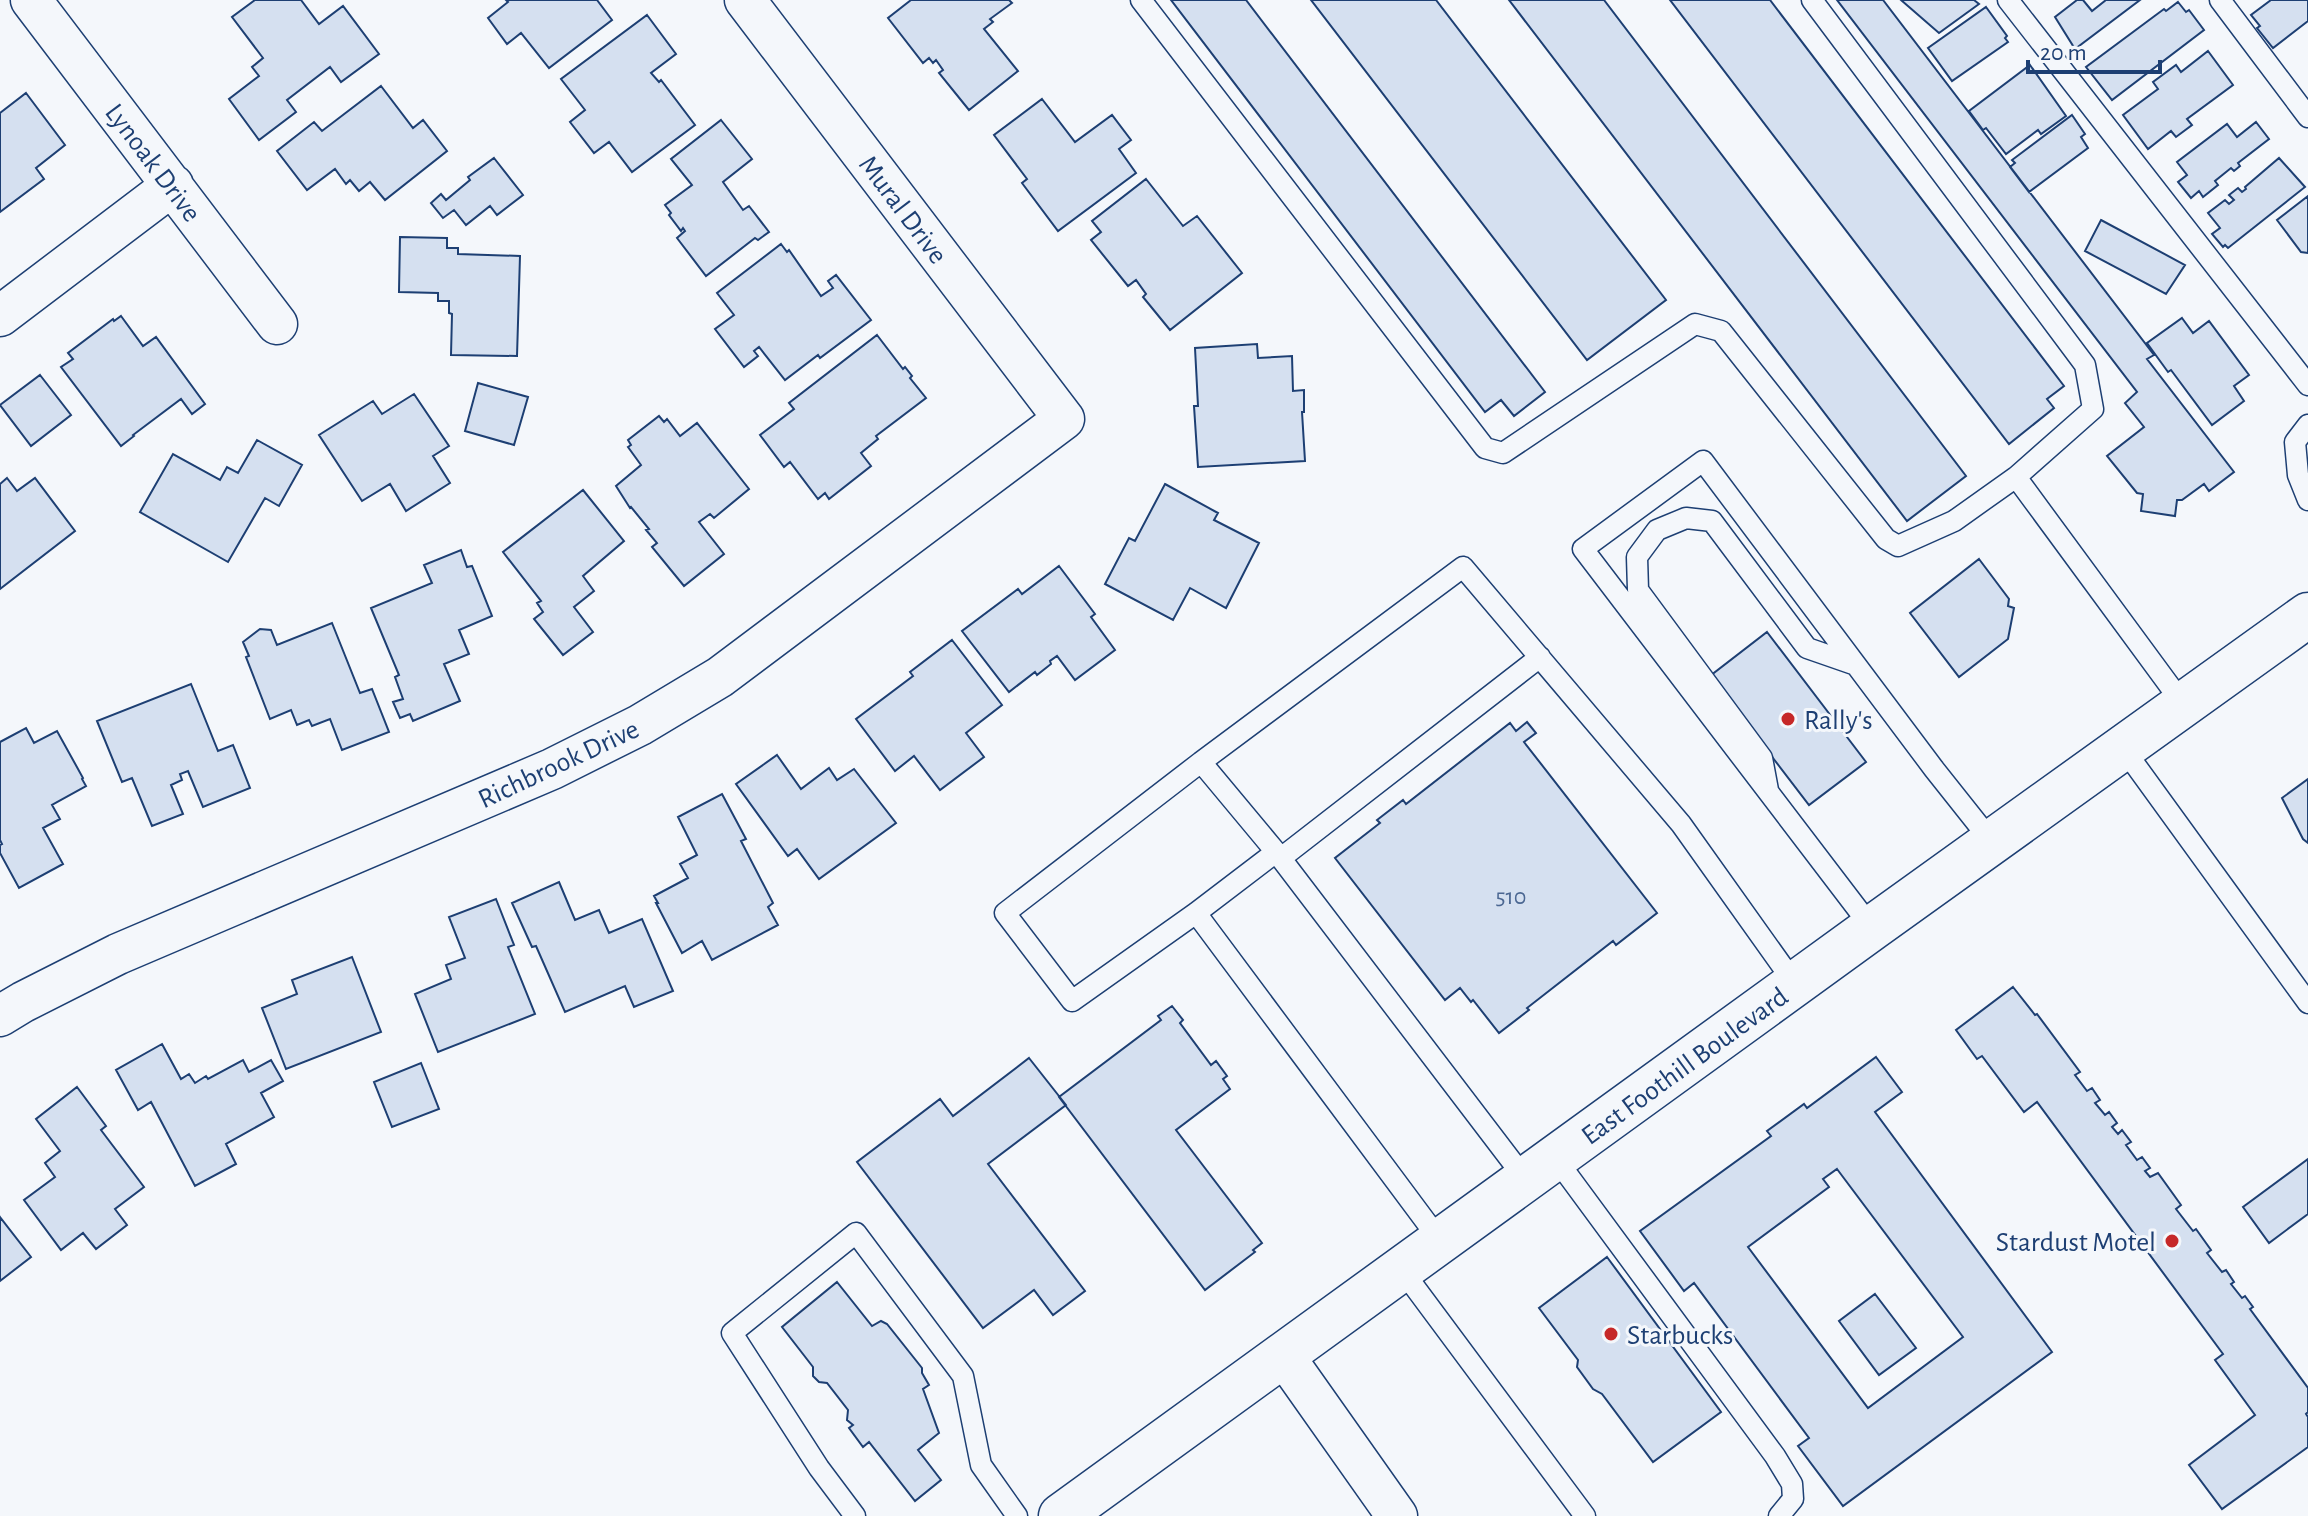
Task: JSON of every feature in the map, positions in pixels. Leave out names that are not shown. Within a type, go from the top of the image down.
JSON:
[{"type":"main road","name":"East Foothill Boulevard","points":[[1061,1516],[2308,615]]},
{"type":"street","name":"Lynoak Drive","points":[[31,0],[277,324]]},
{"type":"street","name":"Mural Drive","points":[[745,0],[1064,419]]},
{"type":"street","points":[[0,316],[173,185]]},
{"type":"street","name":"Richbrook Drive","points":[[0,1016],[118,954],[552,769],[640,725],[720,677],[1064,419]]},
{"type":"street","points":[[1284,1356],[1397,1516]]},
{"type":"lane","points":[[1141,0],[1485,448],[1503,453],[1695,324],[1721,331],[1886,539],[1898,546],[1954,521],[2016,477],[2093,409],[2085,365],[1812,0]]},
{"type":"lane","points":[[2008,0],[2308,385]]},
{"type":"lane","points":[[2220,0],[2308,117]]},
{"type":"lane","points":[[2308,425],[2295,442],[2298,475],[2308,500]]},
{"type":"lane","points":[[1872,928],[1583,549],[1703,461],[1992,842]]},
{"type":"lane","points":[[2016,477],[2183,704]]},
{"type":"lane","points":[[1769,793],[1762,758],[1638,590],[1637,557],[1657,530],[1686,518],[1712,521],[1807,648],[1856,665]]},
{"type":"lane","points":[[1540,657],[1278,855],[1072,1001],[1005,913],[1463,567],[1540,657],[1681,824],[1795,984]]},
{"type":"lane","points":[[2123,748],[2308,1003]]},
{"type":"lane","points":[[1201,762],[1541,1169],[1775,1456],[1792,1484],[1793,1499],[1779,1516]]},
{"type":"lane","points":[[1196,913],[1441,1242]]},
{"type":"lane","points":[[855,1516],[819,1468],[732,1333],[856,1233],[963,1376],[981,1465],[1017,1516]]},
{"type":"lane","points":[[1402,1270],[1585,1516]]},
{"type":"building","points":[[255,0],[301,0],[319,24],[343,6],[379,54],[341,82],[330,67],[287,100],[296,112],[259,140],[229,99],[259,76],[252,67],[263,58],[232,17]]},
{"type":"building","points":[[506,0],[597,0],[612,20],[549,68],[521,33],[507,44],[488,18],[508,2]]},
{"type":"building","points":[[911,0],[1009,0],[1012,3],[990,19],[993,22],[984,29],[1018,71],[969,110],[939,73],[943,70],[936,60],[933,63],[929,58],[923,63],[888,18]]},
{"type":"building","points":[[1171,0],[1246,0],[1545,392],[1514,416],[1501,400],[1485,412]]},
{"type":"building","points":[[1311,0],[1436,0],[1666,300],[1587,360]]},
{"type":"building","points":[[1509,0],[1604,0],[1966,476],[1907,521]]},
{"type":"building","points":[[1670,0],[1770,0],[2064,386],[2047,399],[2054,408],[2009,444]]},
{"type":"building","points":[[1837,0],[1883,0],[2154,355],[2147,359],[2234,472],[2209,491],[2204,484],[2182,500],[2177,500],[2175,516],[2141,511],[2143,494],[2137,493],[2107,456],[2144,427],[2125,403],[2137,392]]},
{"type":"building","points":[[1901,0],[1974,0],[1979,4],[1939,33]]},
{"type":"building","points":[[2077,0],[2083,0],[2092,11],[2106,0],[2140,0],[2075,49],[2055,17]]},
{"type":"building","points":[[2271,0],[2308,0],[2308,21],[2273,48],[2251,15]]},
{"type":"building","points":[[2178,2],[2186,12],[2189,10],[2204,30],[2112,100],[2086,67]]},
{"type":"building","points":[[1986,7],[2008,42],[1952,81],[1928,48]]},
{"type":"building","points":[[647,15],[676,54],[651,73],[659,82],[661,80],[695,125],[632,172],[609,142],[594,153],[570,122],[585,110],[561,79]]},
{"type":"building","points":[[2208,51],[2233,85],[2187,119],[2192,125],[2176,137],[2171,131],[2148,149],[2123,115],[2158,89],[2153,82],[2176,65],[2181,72]]},
{"type":"building","points":[[2030,65],[2066,116],[2041,134],[2038,130],[2006,154],[1969,111]]},
{"type":"building","points":[[381,86],[413,128],[423,120],[447,151],[385,200],[370,182],[359,191],[350,180],[346,184],[335,169],[307,190],[277,151],[314,122],[322,131]]},
{"type":"building","points":[[26,93],[65,145],[36,168],[44,179],[0,212],[0,113]]},
{"type":"building","points":[[1042,99],[1075,142],[1112,115],[1131,140],[1119,149],[1136,173],[1058,231],[1022,183],[1027,179],[994,135]]},
{"type":"building","points":[[2072,115],[2085,134],[2081,137],[2088,148],[2029,192],[2010,167],[2015,163],[2012,160]]},
{"type":"building","points":[[721,120],[752,159],[723,182],[743,210],[749,206],[769,232],[758,240],[755,238],[706,276],[677,238],[685,231],[683,228],[681,231],[665,205],[692,185],[671,159]]},
{"type":"building","points":[[2256,122],[2269,139],[2238,163],[2240,166],[2234,171],[2231,168],[2215,181],[2218,185],[2203,197],[2199,191],[2191,198],[2178,182],[2187,175],[2177,162],[2227,124],[2237,137]]},
{"type":"building","points":[[494,158],[523,195],[497,215],[490,206],[466,225],[454,210],[443,218],[431,203],[441,194],[446,200],[470,180],[468,177]]},
{"type":"building","points":[[2279,158],[2305,187],[2228,248],[2223,247],[2212,234],[2220,228],[2208,213],[2225,200],[2229,204],[2234,200],[2229,195],[2238,188],[2242,192]]},
{"type":"building","points":[[1146,179],[1183,226],[1197,216],[1242,273],[1170,330],[1143,297],[1146,294],[1136,280],[1128,286],[1091,240],[1101,232],[1092,221]]},
{"type":"building","points":[[2308,196],[2308,253],[2301,252],[2277,220]]},
{"type":"building","points":[[2101,220],[2185,265],[2166,294],[2085,251]]},
{"type":"building","points":[[400,237],[447,238],[447,248],[458,248],[458,254],[520,256],[517,356],[451,355],[452,314],[449,313],[449,301],[438,301],[438,293],[399,292]]},
{"type":"building","points":[[781,244],[787,252],[789,250],[821,296],[833,288],[828,281],[836,275],[871,320],[785,380],[759,347],[754,351],[758,356],[744,367],[715,329],[734,315],[717,293]]},
{"type":"building","points":[[121,316],[143,346],[156,337],[205,404],[192,414],[181,399],[121,446],[61,367],[73,359],[68,353]]},
{"type":"building","points":[[2182,318],[2193,333],[2209,321],[2249,375],[2234,386],[2244,401],[2212,425],[2147,343]]},
{"type":"building","points":[[877,335],[912,376],[910,378],[926,398],[876,436],[878,439],[861,453],[871,466],[829,499],[825,493],[818,499],[790,462],[784,467],[760,435],[794,409],[789,403]]},
{"type":"building","points":[[1257,344],[1258,358],[1292,356],[1293,391],[1304,390],[1305,461],[1198,467],[1194,406],[1198,406],[1195,348]]},
{"type":"building","points":[[40,375],[71,415],[31,446],[0,405]]},
{"type":"building","points":[[478,383],[528,397],[514,445],[465,431]]},
{"type":"building","points":[[414,394],[449,446],[433,456],[450,483],[406,511],[390,484],[362,501],[319,435],[373,401],[382,414]]},
{"type":"building","points":[[659,416],[664,422],[667,419],[680,436],[697,423],[749,489],[714,518],[710,514],[699,522],[724,554],[684,586],[652,547],[657,543],[646,530],[649,529],[616,486],[641,465],[628,447],[631,445],[628,440]]},
{"type":"building","points":[[257,440],[302,465],[279,506],[265,498],[228,562],[140,512],[173,454],[220,480],[227,467],[238,473]]},
{"type":"building","points":[[7,478],[17,491],[35,478],[75,531],[0,589],[0,484]]},
{"type":"building","points":[[1165,484],[1218,513],[1214,520],[1259,543],[1226,608],[1190,588],[1173,620],[1105,584],[1129,538],[1135,541]]},
{"type":"building","points":[[583,490],[624,541],[583,576],[594,591],[574,607],[593,632],[563,655],[534,619],[543,612],[537,603],[541,601],[503,552]]},
{"type":"building","points":[[461,550],[467,567],[472,566],[492,616],[459,630],[469,654],[444,664],[460,701],[413,721],[410,714],[400,718],[393,702],[403,699],[395,677],[399,675],[371,608],[432,583],[424,565]]},
{"type":"building","points":[[1979,559],[2009,599],[2008,606],[2014,608],[2008,639],[1959,677],[1910,613]]},
{"type":"building","points":[[1059,566],[1095,614],[1091,617],[1115,650],[1075,680],[1057,656],[1037,675],[1035,672],[1009,692],[962,631],[1018,589],[1022,594]]},
{"type":"building","points":[[332,623],[360,693],[372,689],[389,732],[342,750],[330,719],[312,726],[309,720],[297,725],[291,710],[270,719],[243,642],[260,629],[271,630],[277,645]]},
{"type":"building","name":"Rally's","points":[[1767,632],[1866,762],[1809,805],[1710,676]]},
{"type":"building","points":[[952,640],[1002,705],[966,733],[984,757],[940,790],[914,756],[895,771],[856,719],[913,676],[910,672]]},
{"type":"building","points":[[191,684],[218,751],[233,745],[250,788],[203,807],[188,771],[180,774],[182,780],[171,785],[183,814],[152,826],[132,778],[122,782],[97,721]]},
{"type":"building","points":[[1527,722],[1536,733],[1524,742],[1657,913],[1616,945],[1613,941],[1499,1033],[1460,988],[1445,1000],[1335,858],[1380,823],[1377,820],[1403,800],[1406,804],[1510,723],[1516,731]]},
{"type":"building","points":[[26,728],[34,743],[57,731],[86,786],[52,805],[60,819],[43,828],[63,864],[19,888],[0,853],[0,742]]},
{"type":"building","points":[[777,755],[801,789],[829,768],[837,780],[854,769],[896,823],[819,879],[797,849],[788,856],[736,784]]},
{"type":"building","points":[[2308,779],[2308,843],[2282,798]]},
{"type":"building","points":[[722,794],[746,839],[741,841],[773,903],[768,907],[778,925],[712,960],[702,941],[682,953],[654,896],[688,878],[680,864],[697,855],[678,817]]},
{"type":"building","points":[[559,882],[575,920],[599,910],[609,933],[642,919],[673,991],[634,1007],[625,986],[565,1012],[536,946],[532,947],[512,903]]},
{"type":"building","points":[[496,899],[514,945],[508,947],[535,1014],[438,1052],[415,994],[451,979],[446,965],[465,958],[449,917]]},
{"type":"building","points":[[352,957],[381,1032],[286,1069],[262,1008],[297,994],[292,980]]},
{"type":"building","name":"Stardust Motel","points":[[2013,987],[2080,1072],[2075,1075],[2087,1091],[2092,1088],[2100,1100],[2095,1103],[2105,1115],[2109,1112],[2117,1123],[2112,1127],[2118,1134],[2122,1130],[2131,1142],[2126,1145],[2137,1160],[2142,1157],[2150,1168],[2145,1171],[2150,1177],[2158,1173],[2181,1205],[2176,1209],[2193,1231],[2196,1229],[2211,1250],[2207,1253],[2222,1272],[2226,1270],[2234,1282],[2231,1284],[2242,1298],[2245,1296],[2253,1307],[2250,1309],[2308,1388],[2308,1447],[2222,1509],[2189,1465],[2255,1415],[2215,1360],[2223,1354],[2037,1102],[2024,1112],[1982,1056],[1977,1059],[1956,1030]]},
{"type":"building","points":[[1172,1006],[1183,1020],[1180,1023],[1211,1065],[1216,1061],[1227,1076],[1223,1079],[1230,1089],[1176,1130],[1262,1243],[1253,1250],[1255,1252],[1205,1290],[1059,1097],[1161,1020],[1158,1016]]},
{"type":"building","points":[[162,1044],[181,1079],[189,1074],[195,1083],[243,1060],[249,1072],[271,1060],[283,1081],[261,1093],[274,1117],[226,1144],[236,1164],[195,1186],[151,1102],[138,1110],[116,1070]]},
{"type":"building","points":[[1876,1057],[1902,1092],[1875,1112],[2052,1352],[1843,1506],[1798,1446],[1809,1438],[1694,1283],[1684,1291],[1640,1231],[1771,1136],[1767,1131],[1804,1104],[1807,1108]],"holes":[[[1837,1169],[1963,1337],[1868,1408],[1748,1247],[1829,1187],[1823,1179]]]},
{"type":"building","points":[[1029,1058],[1066,1105],[988,1164],[1085,1291],[1053,1315],[1034,1290],[983,1328],[857,1162],[940,1099],[953,1116]]},
{"type":"building","points":[[421,1063],[439,1109],[392,1127],[374,1082]]},
{"type":"building","points":[[77,1087],[106,1126],[101,1130],[144,1187],[115,1209],[127,1225],[96,1249],[83,1233],[61,1250],[24,1200],[55,1177],[45,1163],[60,1151],[36,1119]]},
{"type":"building","points":[[2308,1159],[2308,1214],[2269,1243],[2243,1207]]},
{"type":"building","points":[[0,1217],[31,1257],[0,1281]]},
{"type":"building","name":"Starbucks","points":[[1607,1257],[1721,1412],[1653,1462],[1602,1394],[1593,1389],[1577,1367],[1578,1360],[1539,1308]]},
{"type":"building","points":[[837,1282],[872,1326],[881,1321],[887,1324],[922,1368],[929,1385],[923,1389],[939,1433],[918,1450],[941,1480],[915,1501],[869,1442],[863,1447],[849,1428],[853,1425],[847,1420],[848,1410],[827,1383],[819,1382],[813,1376],[813,1367],[782,1327]]},
{"type":"building","points":[[1875,1294],[1916,1348],[1879,1375],[1839,1321]]},
{"type":"place","name":"Rally's","points":[[1788,719]]},
{"type":"place","name":"Stardust Motel","points":[[2172,1241]]},
{"type":"place","name":"Starbucks","points":[[1611,1334]]}]
